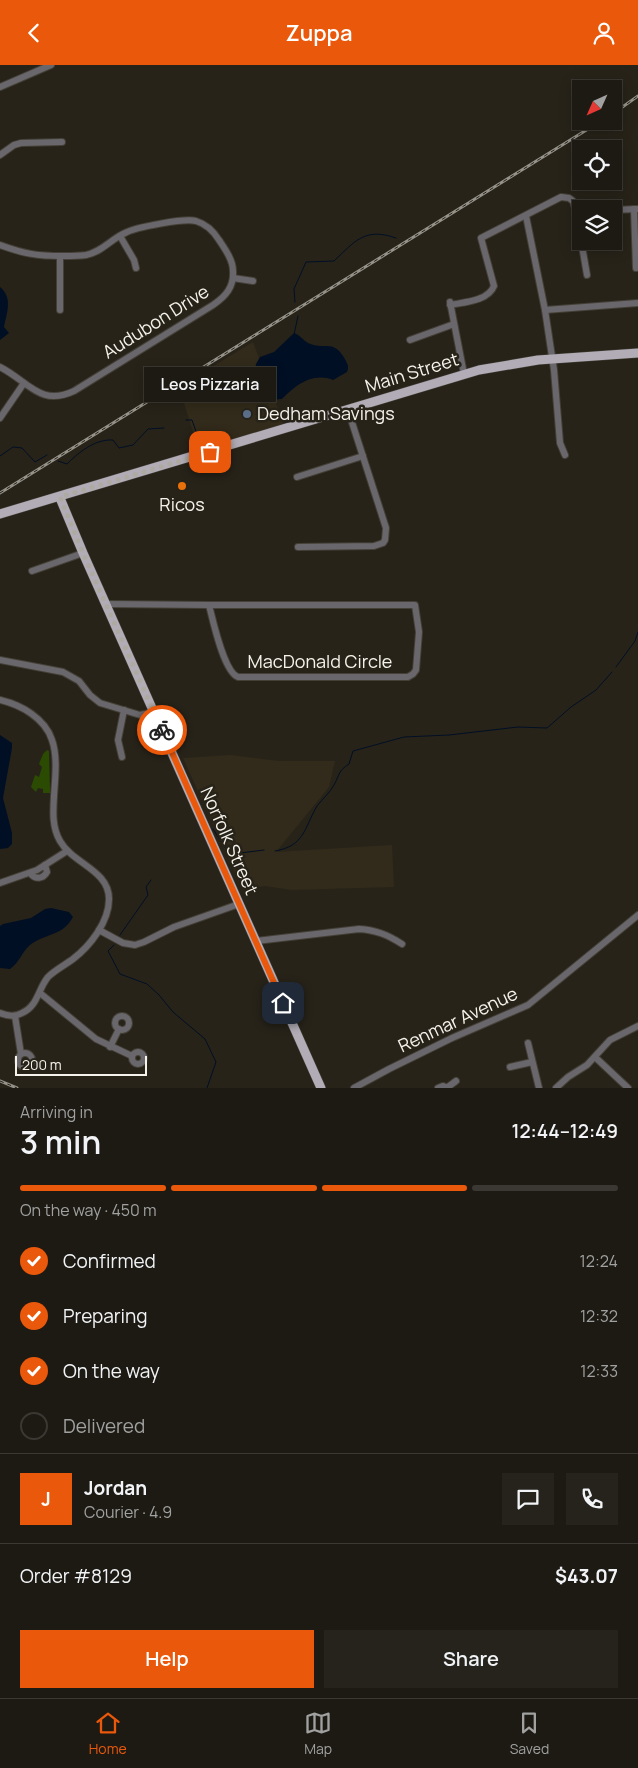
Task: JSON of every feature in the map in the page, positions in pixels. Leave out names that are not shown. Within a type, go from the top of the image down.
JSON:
[{"type":"main road","name":"Main Street","points":[[0,515],[464,374],[509,364],[553,358],[638,353]]},
{"type":"main road","name":"Norfolk Street","points":[[60,497],[83,553],[321,1088]]},
{"type":"street","points":[[0,87],[51,65]]},
{"type":"street","points":[[0,155],[14,145],[21,143],[62,142]]},
{"type":"street","points":[[464,374],[450,303],[482,298],[491,293],[494,286],[481,238],[558,198],[567,196],[572,200]]},
{"type":"street","points":[[622,210],[636,209],[636,268]]},
{"type":"street","points":[[526,216],[553,358],[560,443],[565,455]]},
{"type":"street","points":[[0,245],[29,255],[84,255],[93,253],[120,235],[137,229],[182,221],[197,222],[206,226],[216,235],[233,264],[233,278],[253,281]]},
{"type":"street","points":[[120,235],[134,260],[136,268]]},
{"type":"street","points":[[584,250],[587,275]]},
{"type":"street","points":[[60,256],[60,310]]},
{"type":"street","name":"Audubon Drive","points":[[0,367],[39,393],[50,397],[64,395],[74,391],[213,305],[229,291],[233,278]]},
{"type":"street","points":[[545,310],[638,303]]},
{"type":"street","points":[[410,340],[454,324]]},
{"type":"street","points":[[0,418],[24,383]]},
{"type":"street","points":[[298,547],[374,546],[384,542],[387,536],[348,410]]},
{"type":"street","points":[[297,477],[363,456]]},
{"type":"street","points":[[32,571],[83,553]]},
{"type":"street","name":"MacDonald Circle","points":[[106,604],[415,605],[419,632],[416,670],[414,674],[408,677],[234,676],[228,666],[209,605]]},
{"type":"street","points":[[0,660],[63,672],[79,681],[94,699],[100,703],[140,715],[154,712]]},
{"type":"street","points":[[0,700],[18,706],[33,715],[43,725],[52,739],[55,757],[54,822],[56,833],[67,851],[100,876],[108,891],[108,909],[99,930],[84,949],[50,976],[32,1005],[22,1013],[15,1016],[0,1013]]},
{"type":"street","points":[[122,757],[119,749],[118,735],[124,710]]},
{"type":"street","points":[[0,883],[30,873],[67,851]]},
{"type":"street","points":[[99,930],[123,943],[135,945],[174,927],[239,904]]},
{"type":"street","name":"Renmar Avenue","points":[[354,1088],[452,1038],[528,1005],[638,915]]},
{"type":"street","points":[[256,941],[370,929],[384,933],[402,944]]},
{"type":"street","points":[[40,993],[86,1032],[110,1047],[132,1057]]},
{"type":"street","points":[[15,1016],[21,1055]]},
{"type":"street","points":[[556,1088],[595,1057],[610,1039],[638,1026]]},
{"type":"street","points":[[110,1047],[119,1029]]},
{"type":"street","points":[[528,1043],[539,1088]]},
{"type":"street","points":[[595,1057],[628,1088]]},
{"type":"street","points":[[510,1067],[532,1062]]},
{"type":"street","points":[[438,1088],[443,1086],[448,1088],[456,1081]]},
{"type":"shaded area","points":[[253,342],[284,425],[199,451],[179,387]]},
{"type":"shaded area","points":[[231,755],[279,761],[335,761],[329,787],[276,852],[392,845],[394,887],[292,890],[265,886],[242,889],[183,758]]},
{"type":"green space","points":[[47,750],[49,751],[50,793],[43,793],[43,789],[38,788],[36,792],[31,787],[35,775],[39,777],[42,767],[39,764]]},
{"type":"water","points":[[0,287],[7,296],[8,301],[4,327],[9,333],[0,340]]},
{"type":"water","points":[[294,333],[308,343],[337,349],[347,364],[347,372],[333,380],[318,378],[305,381],[282,399],[269,400],[266,398],[255,372],[256,364],[260,357],[274,352]]},
{"type":"water","points":[[0,735],[12,743],[3,798],[12,833],[12,844],[8,848],[0,849]]},
{"type":"water","points":[[51,908],[69,912],[73,917],[64,928],[30,945],[10,969],[0,968],[0,926],[31,918],[45,909]]},
{"type":"waterway","points":[[295,302],[294,289],[306,262],[334,261],[348,247],[368,235],[376,234],[396,238]]},
{"type":"waterway","points":[[294,335],[298,316]]},
{"type":"waterway","points":[[186,420],[192,420],[201,446]]},
{"type":"waterway","points":[[58,461],[67,464],[88,447],[106,440],[113,440],[119,448],[133,445],[148,429],[164,428]]},
{"type":"waterway","points":[[0,456],[13,447],[22,448],[35,462],[47,455]]},
{"type":"waterway","points":[[616,667],[635,641],[638,632]]},
{"type":"waterway","points":[[275,851],[292,845],[302,835],[317,806],[332,788],[341,771],[349,764],[353,751],[404,737],[449,735],[518,727],[547,728],[571,707],[596,690],[612,672]]},
{"type":"waterway","points":[[213,829],[226,849],[240,853],[264,850]]},
{"type":"waterway","points":[[120,935],[148,895],[146,887],[151,880]]},
{"type":"waterway","points":[[114,945],[108,951],[120,974],[147,984],[173,1012],[205,1039],[216,1062],[207,1088]]},
{"type":"railway","points":[[622,107],[638,96]]},
{"type":"railway","points":[[0,493],[586,130]]},
{"type":"railway","points":[[0,1081],[17,1088]]},
{"type":"way so far","points":[[162,730],[64,510],[60,497],[210,452]]},
{"type":"place","name":"Dedham Savings","points":[[247,414]]},
{"type":"place","name":"Leos Pizzaria","points":[[210,452]]},
{"type":"place","name":"Ricos","points":[[182,486]]},
{"type":"route","points":[[162,730],[283,1003]]}]
